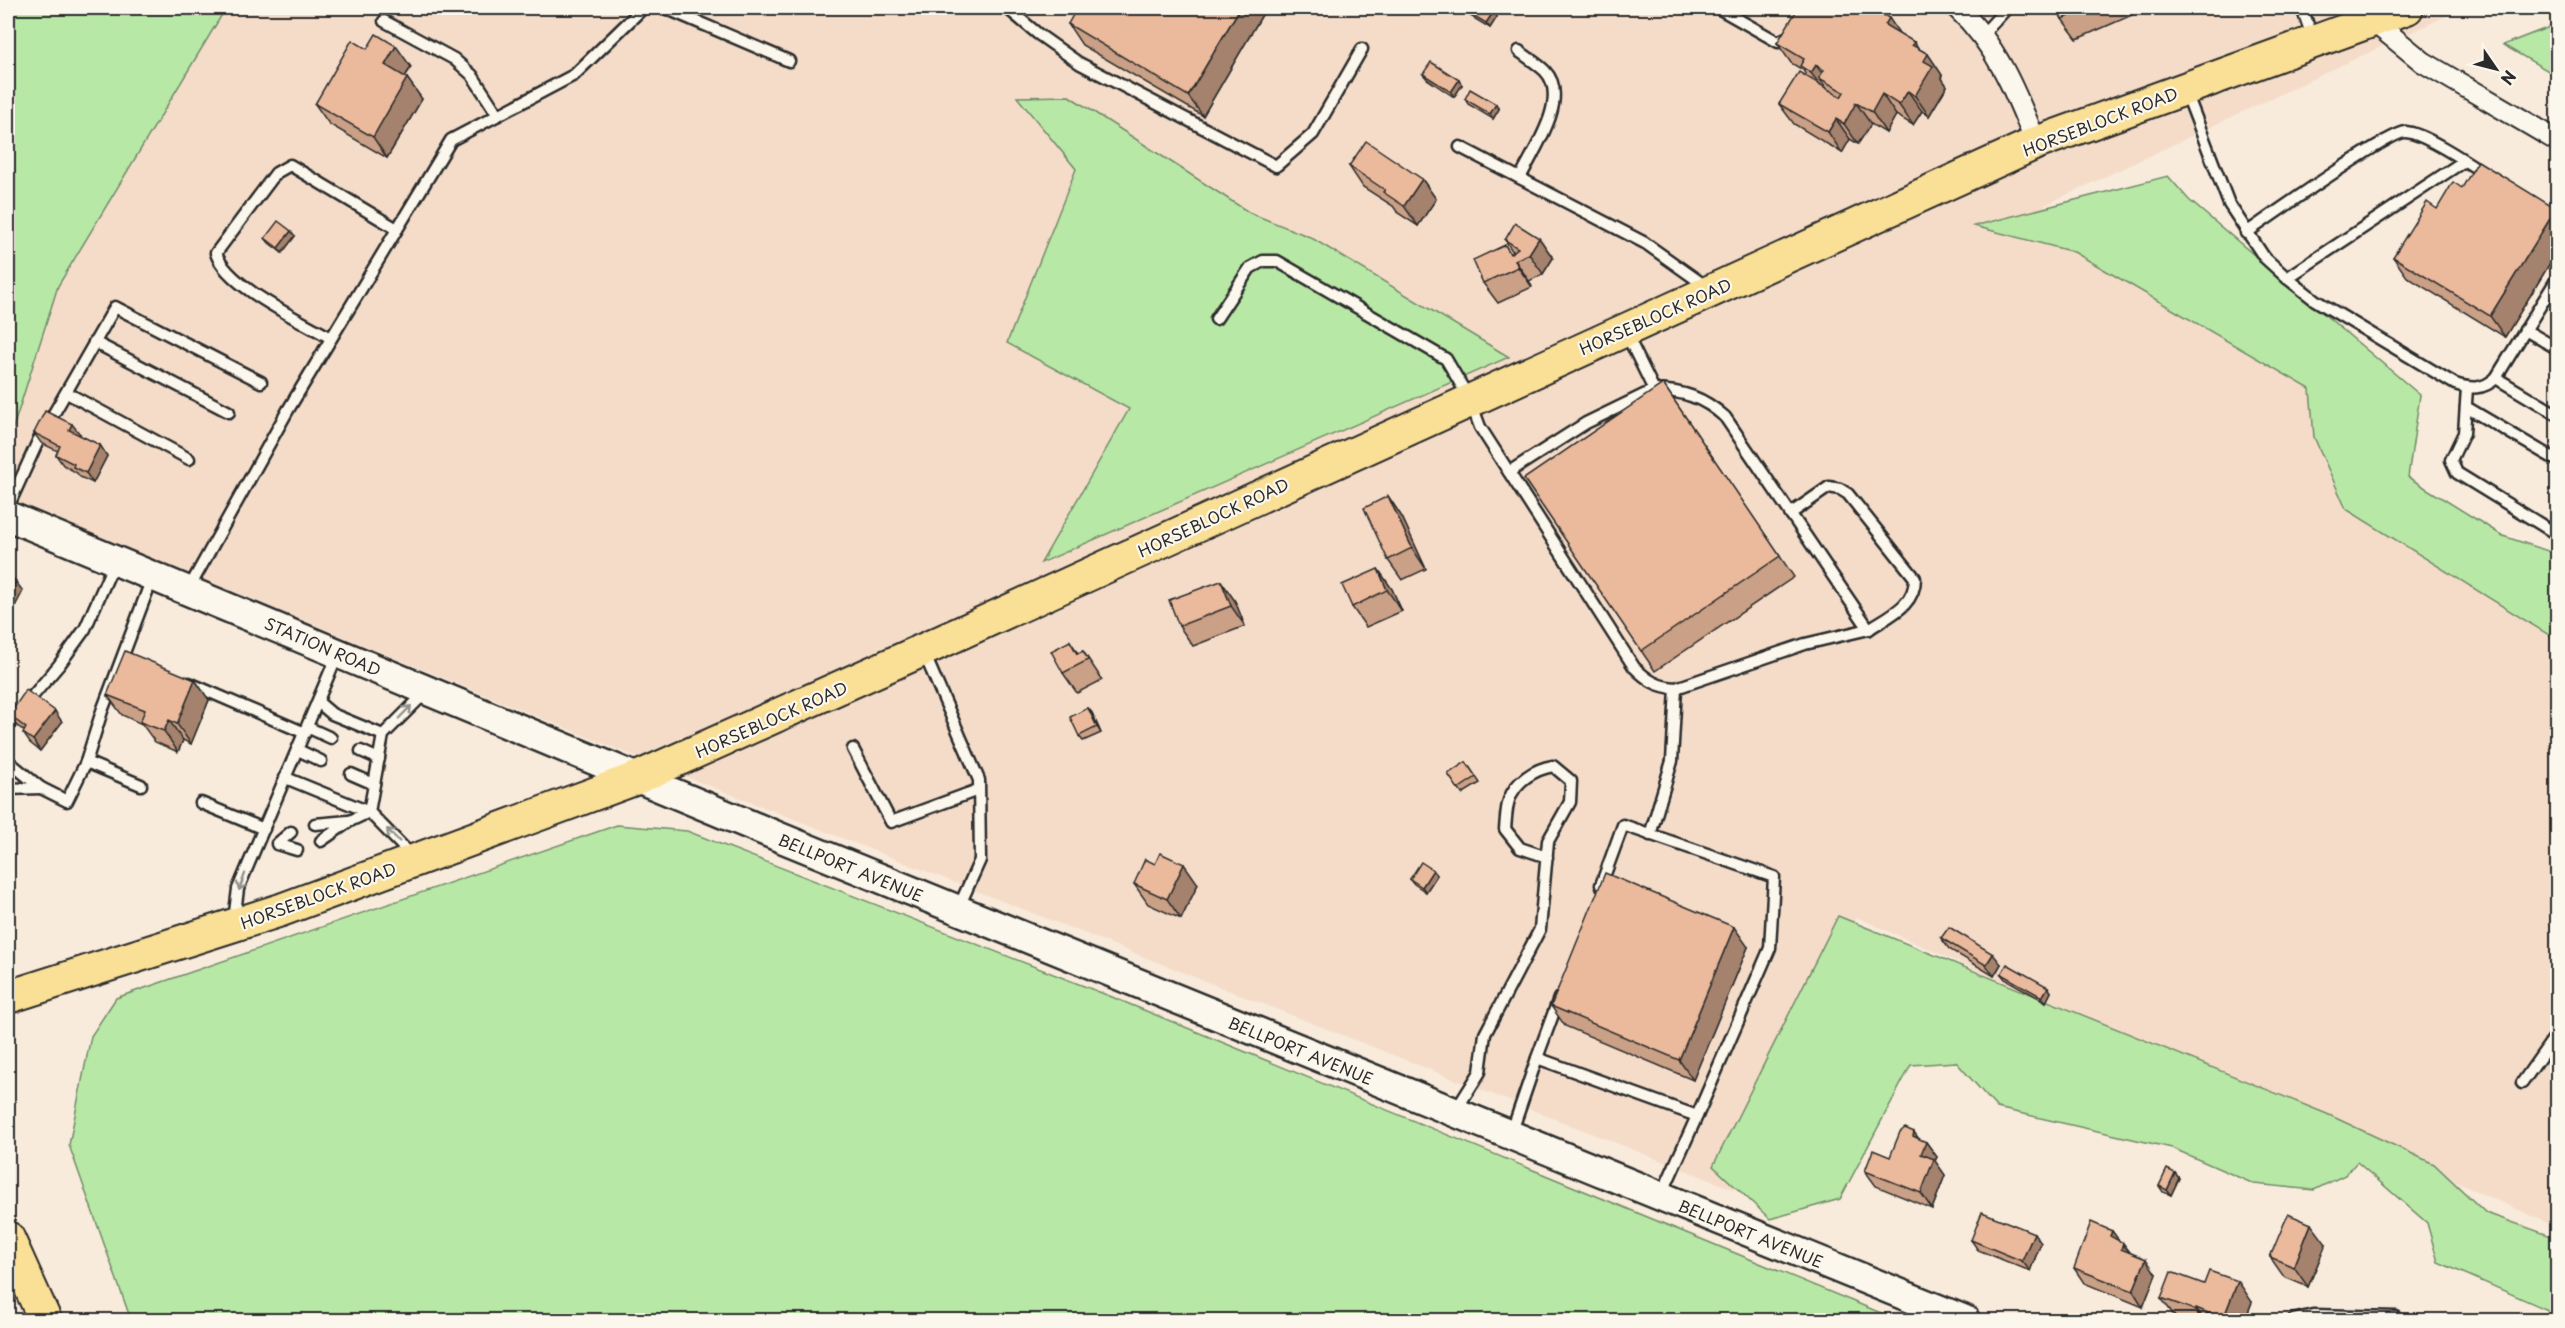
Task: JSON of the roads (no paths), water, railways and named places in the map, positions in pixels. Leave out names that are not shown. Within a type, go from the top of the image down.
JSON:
[{"type":"main road","name":"HORSEBLOCK ROAD","points":[[8,997],[233,926],[637,778],[923,650],[2036,142],[2407,8]]},
{"type":"main road","name":"STATION ROAD","points":[[8,516],[637,778]]},
{"type":"main road","name":"BELLPORT AVENUE","points":[[637,778],[1965,1320]]},
{"type":"main road","points":[[8,981],[46,985]]},
{"type":"main road","points":[[8,1010],[46,985]]},
{"type":"main road","points":[[8,1238],[45,1320]]},
{"type":"street","points":[[1957,8],[1983,34],[2008,76],[2036,142]]},
{"type":"street","points":[[2373,21],[2423,62],[2558,141]]},
{"type":"lane","points":[[188,590],[288,410],[451,140],[574,75],[643,8]]},
{"type":"lane","points":[[664,8],[789,62]]},
{"type":"lane","points":[[1007,8],[1078,63],[1276,166],[1313,134],[1362,49]]},
{"type":"lane","points":[[1718,8],[1778,42],[1785,40],[1795,25]]},
{"type":"lane","points":[[1983,34],[2007,8]]},
{"type":"lane","points":[[2302,8],[2314,42]]},
{"type":"lane","points":[[384,21],[454,59],[472,75],[498,115]]},
{"type":"lane","points":[[1519,51],[1546,72],[1556,89],[1554,110],[1520,178]]},
{"type":"lane","points":[[2184,89],[2229,204],[2246,233],[2264,256],[2315,300],[2455,384],[2467,388],[2479,388],[2488,385],[2496,378],[2558,277]]},
{"type":"lane","points":[[2246,233],[2370,150],[2392,136],[2404,132],[2420,136],[2501,183]]},
{"type":"lane","points":[[1460,147],[1645,243],[1712,291]]},
{"type":"lane","points":[[2287,278],[2464,161]]},
{"type":"lane","points":[[331,338],[242,286],[219,264],[216,252],[276,173],[290,165],[397,229]]},
{"type":"lane","points":[[1216,319],[1250,268],[1263,261],[1277,261],[1446,359],[1470,399],[1480,427],[1634,667],[1654,684],[1662,687],[1676,688],[1805,644],[1869,629],[1908,602],[1915,590],[1915,578],[1848,494],[1840,489],[1829,488],[1790,514]]},
{"type":"lane","points":[[8,507],[38,441],[115,307],[261,382]]},
{"type":"lane","points":[[1625,330],[1654,390]]},
{"type":"lane","points":[[2525,330],[2558,349]]},
{"type":"lane","points":[[94,342],[230,412]]},
{"type":"lane","points":[[2496,378],[2558,415]]},
{"type":"lane","points":[[2467,388],[2464,433],[2453,452],[2452,467],[2457,473],[2558,535]]},
{"type":"lane","points":[[1509,472],[1586,423],[1654,390],[1679,391],[1711,405],[1725,417],[1869,629]]},
{"type":"lane","points":[[67,393],[189,459]]},
{"type":"lane","points":[[2466,407],[2558,461]]},
{"type":"lane","points":[[8,725],[59,665],[85,629],[115,560]]},
{"type":"lane","points":[[8,760],[41,788],[67,801],[86,762],[129,654],[153,576]]},
{"type":"lane","points":[[923,650],[979,780],[980,860],[957,910]]},
{"type":"lane","points":[[233,926],[238,888],[339,653]]},
{"type":"lane","points":[[174,676],[224,700],[331,738]]},
{"type":"lane","points":[[1650,835],[1672,761],[1676,688]]},
{"type":"lane","points":[[369,812],[383,735],[428,690]]},
{"type":"lane","points":[[318,702],[332,714],[383,735]]},
{"type":"lane","points":[[853,749],[891,822],[978,790]]},
{"type":"lane","points":[[298,750],[321,761]]},
{"type":"lane","points":[[361,751],[379,759]]},
{"type":"lane","points":[[86,762],[141,785]]},
{"type":"lane","points":[[1454,1113],[1479,1072],[1485,1034],[1540,929],[1548,841],[1570,802],[1571,781],[1552,766],[1538,769],[1522,781],[1509,799],[1505,829],[1520,848],[1546,857]]},
{"type":"lane","points":[[351,774],[374,784]]},
{"type":"lane","points":[[286,778],[369,812],[416,860]]},
{"type":"lane","points":[[8,789],[41,788]]},
{"type":"lane","points":[[201,803],[264,829]]},
{"type":"lane","points":[[321,841],[350,821],[369,812]]},
{"type":"lane","points":[[315,824],[350,821]]},
{"type":"lane","points":[[1598,892],[1623,825],[1774,877],[1770,948],[1661,1196]]},
{"type":"lane","points":[[277,844],[291,832]]},
{"type":"lane","points":[[259,840],[270,845],[277,844],[297,850]]},
{"type":"lane","points":[[1510,1134],[1562,992]]},
{"type":"lane","points":[[2522,1083],[2557,1035]]},
{"type":"lane","points":[[1537,1058],[1697,1116]]},
{"type":"lane","points":[[2293,1320],[2313,1315],[2396,1317]]}]
